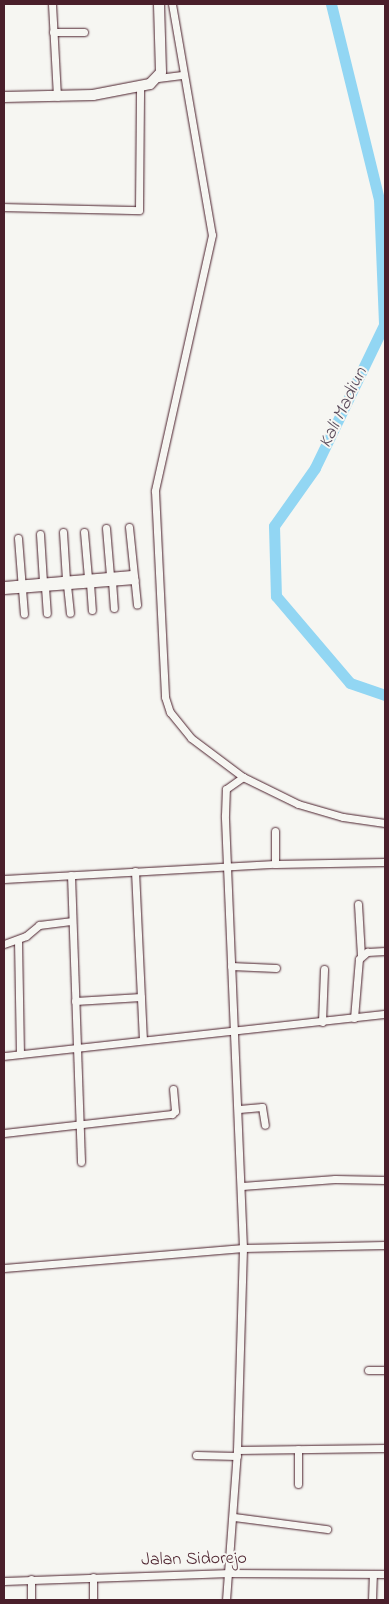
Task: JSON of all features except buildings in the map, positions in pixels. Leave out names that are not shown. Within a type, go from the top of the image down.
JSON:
[{"type":"main road","points":[[4,96],[57,97],[140,86],[158,78],[159,4]]},
{"type":"street","points":[[52,4],[57,97]]},
{"type":"street","points":[[172,4],[182,75],[212,235],[155,491],[165,697],[170,712],[190,738],[243,777],[298,804],[343,817],[385,823]]},
{"type":"street","points":[[53,32],[84,32]]},
{"type":"street","points":[[158,78],[182,75]]},
{"type":"street","points":[[4,207],[139,210],[140,86]]},
{"type":"street","points":[[129,527],[137,605]]},
{"type":"street","points":[[106,528],[114,608]]},
{"type":"street","points":[[62,532],[70,612]]},
{"type":"street","points":[[84,532],[92,610]]},
{"type":"street","points":[[40,534],[47,613]]},
{"type":"street","points":[[18,538],[18,586],[24,614]]},
{"type":"street","points":[[4,585],[18,586],[134,577]]},
{"type":"street","points":[[4,590],[18,586]]},
{"type":"street","points":[[226,1600],[230,1573],[237,1453],[242,1186],[236,1029],[225,866],[226,789],[243,777]]},
{"type":"street","points":[[275,832],[275,864]]},
{"type":"street","points":[[4,879],[225,866],[385,862]]},
{"type":"street","points":[[135,871],[143,1040]]},
{"type":"street","points":[[71,875],[71,921],[81,1162]]},
{"type":"street","points":[[354,1018],[361,956],[358,904]]},
{"type":"street","points":[[4,944],[18,940],[39,925],[71,921]]},
{"type":"street","points":[[18,940],[20,1054]]},
{"type":"street","points":[[361,956],[385,951]]},
{"type":"street","points":[[232,966],[276,968]]},
{"type":"street","points":[[322,1022],[324,969]]},
{"type":"street","points":[[75,1001],[141,998]]},
{"type":"street","points":[[4,1056],[385,1014]]},
{"type":"street","points":[[4,1132],[174,1113],[173,1089]]},
{"type":"street","points":[[239,1109],[262,1107],[264,1125]]},
{"type":"street","points":[[242,1186],[335,1179],[385,1180]]},
{"type":"street","points":[[4,1268],[242,1248],[385,1245]]},
{"type":"street","points":[[368,1370],[385,1370]]},
{"type":"street","points":[[196,1455],[298,1449],[385,1448]]},
{"type":"street","points":[[298,1449],[298,1484]]},
{"type":"street","points":[[234,1517],[327,1529]]},
{"type":"street","name":"Jalan Sidorejo","points":[[4,1581],[230,1573],[385,1574]]},
{"type":"street","points":[[372,1600],[373,1575]]},
{"type":"street","points":[[93,1578],[93,1600]]},
{"type":"street","points":[[31,1579],[31,1600]]},
{"type":"waterway","name":"Kali Madiun","points":[[331,4],[379,199],[384,325],[315,468],[274,526],[276,596],[350,683],[385,695]]}]
